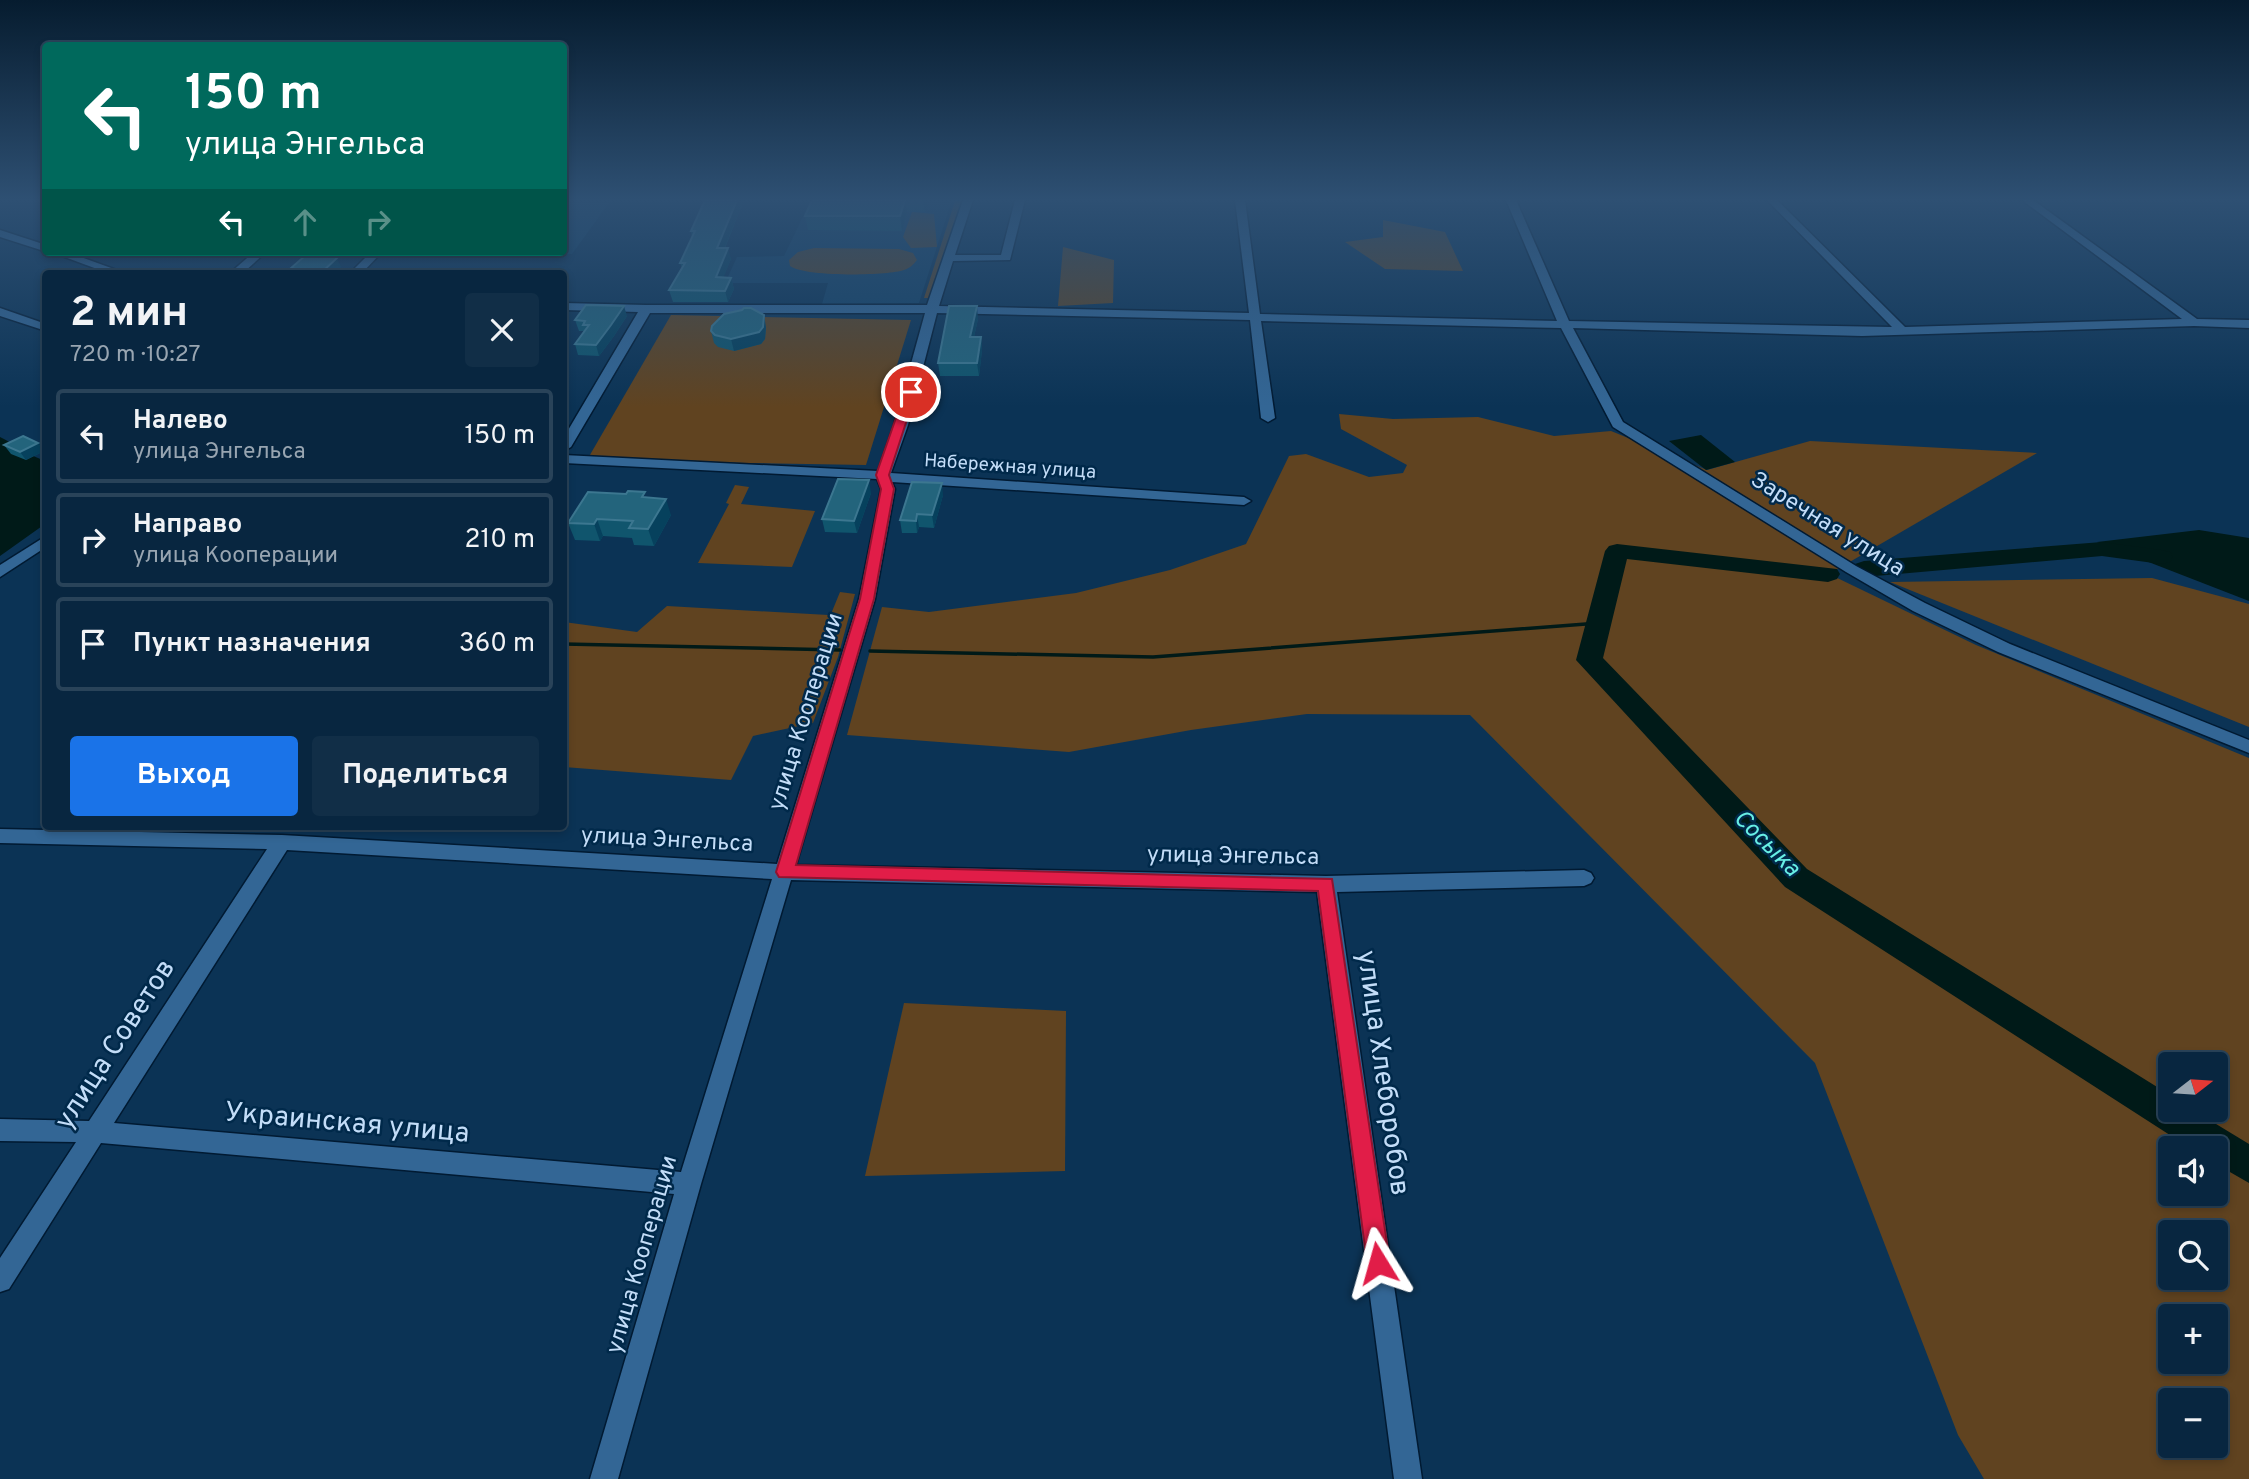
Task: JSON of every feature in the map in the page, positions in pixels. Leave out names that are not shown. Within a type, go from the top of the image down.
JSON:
[{"type":"street","name":"улица Кооперации","points":[[604,1479],[689,1184],[867,599],[888,489],[883,475],[911,392],[945,269]]},
{"type":"street","points":[[1248,269],[1268,418]]},
{"type":"street","name":"Заречная улица","points":[[1541,269],[1565,325],[1618,424],[1851,569],[1919,607],[2004,648],[2249,747]]},
{"type":"street","points":[[1840,269],[1902,331]]},
{"type":"street","points":[[2121,269],[2194,323]]},
{"type":"street","points":[[567,306],[1254,315],[1565,325],[1902,331],[2194,323],[2249,324]]},
{"type":"street","points":[[567,442],[646,309]]},
{"type":"street","points":[[0,312],[42,327]]},
{"type":"street","name":"Набережная улица","points":[[567,459],[883,475],[899,479],[1244,500]]},
{"type":"street","points":[[0,572],[42,543]]},
{"type":"street","name":"улица Энгельса","points":[[0,836],[282,842],[785,872],[1326,884],[1584,878]]},
{"type":"street","name":"улица Советов","points":[[0,1280],[282,842]]},
{"type":"street","name":"улица Хлеборобов","points":[[1326,884],[1408,1479]]},
{"type":"street","name":"Украинская улица","points":[[0,1130],[94,1132],[689,1184]]},
{"type":"shaded area","points":[[731,269],[930,269],[919,303],[822,304],[828,283],[725,283]]},
{"type":"shaded area","points":[[796,269],[906,269],[864,274],[828,274]]},
{"type":"shaded area","points":[[933,269],[942,269],[933,298],[924,298]]},
{"type":"shaded area","points":[[1061,269],[1114,269],[1113,303],[1058,306]]},
{"type":"shaded area","points":[[1386,269],[1462,269],[1463,271]]},
{"type":"shaded area","points":[[671,315],[911,320],[866,465],[587,460]]},
{"type":"shaded area","points":[[1339,414],[1393,419],[1478,417],[1554,436],[1611,431],[1707,470],[1810,441],[2037,453],[1829,574],[1976,645],[2249,758],[2249,1479],[1984,1479],[1958,1435],[1815,1063],[1470,715],[1307,714],[1191,730],[1069,752],[847,735],[882,607],[929,612],[1076,593],[1170,570],[1246,544],[1289,456],[1306,454],[1369,477],[1403,473],[1407,465],[1341,429]]},
{"type":"shaded area","points":[[1701,435],[1735,462],[1706,470],[1669,441]]},
{"type":"shaded area","points":[[0,437],[42,459],[42,526],[0,556]]},
{"type":"shaded area","points":[[735,485],[749,487],[741,504],[815,511],[792,567],[698,563],[729,504],[726,503]]},
{"type":"shaded area","points":[[2199,530],[2249,538],[2249,601],[2097,542]]},
{"type":"shaded area","points":[[2152,578],[2249,604],[2249,727],[1890,582]]},
{"type":"shaded area","points":[[840,592],[855,594],[838,657],[813,723],[753,736],[731,780],[567,767],[567,622],[637,632],[667,606],[846,616],[831,614]]},
{"type":"shaded area","points":[[904,1003],[1066,1011],[1065,1171],[865,1176]]},
{"type":"building","points":[[681,269],[719,269],[716,277],[731,278],[725,291],[669,290]]},
{"type":"building","points":[[586,305],[624,306],[596,345],[575,344],[589,325],[583,325],[585,321],[575,320]]},
{"type":"building","points":[[949,306],[977,306],[970,337],[981,337],[977,363],[938,363]]},
{"type":"building","points":[[751,308],[764,315],[763,327],[759,332],[731,339],[715,335],[711,331],[712,326],[724,314]]},
{"type":"building","points":[[23,436],[38,443],[20,452],[4,445]]},
{"type":"building","points":[[838,479],[869,480],[854,521],[822,519]]},
{"type":"building","points":[[912,482],[942,483],[932,515],[917,514],[916,521],[900,520]]},
{"type":"building","points":[[628,491],[645,492],[642,497],[666,499],[648,529],[629,528],[633,521],[597,519],[594,524],[568,523],[588,492],[626,494]]},
{"type":"waterway","name":"Сосыка","points":[[1864,569],[2102,549],[2161,557]]},
{"type":"waterway","name":"Сосыка","points":[[1828,574],[1617,551],[1589,660],[1796,878],[2249,1165]]},
{"type":"waterway","points":[[870,651],[1153,657],[1599,623]]},
{"type":"waterway","points":[[567,644],[840,650]]},
{"type":"route","points":[[911,392],[883,475],[888,489],[867,599],[785,872],[1326,884],[1378,1263]]}]
